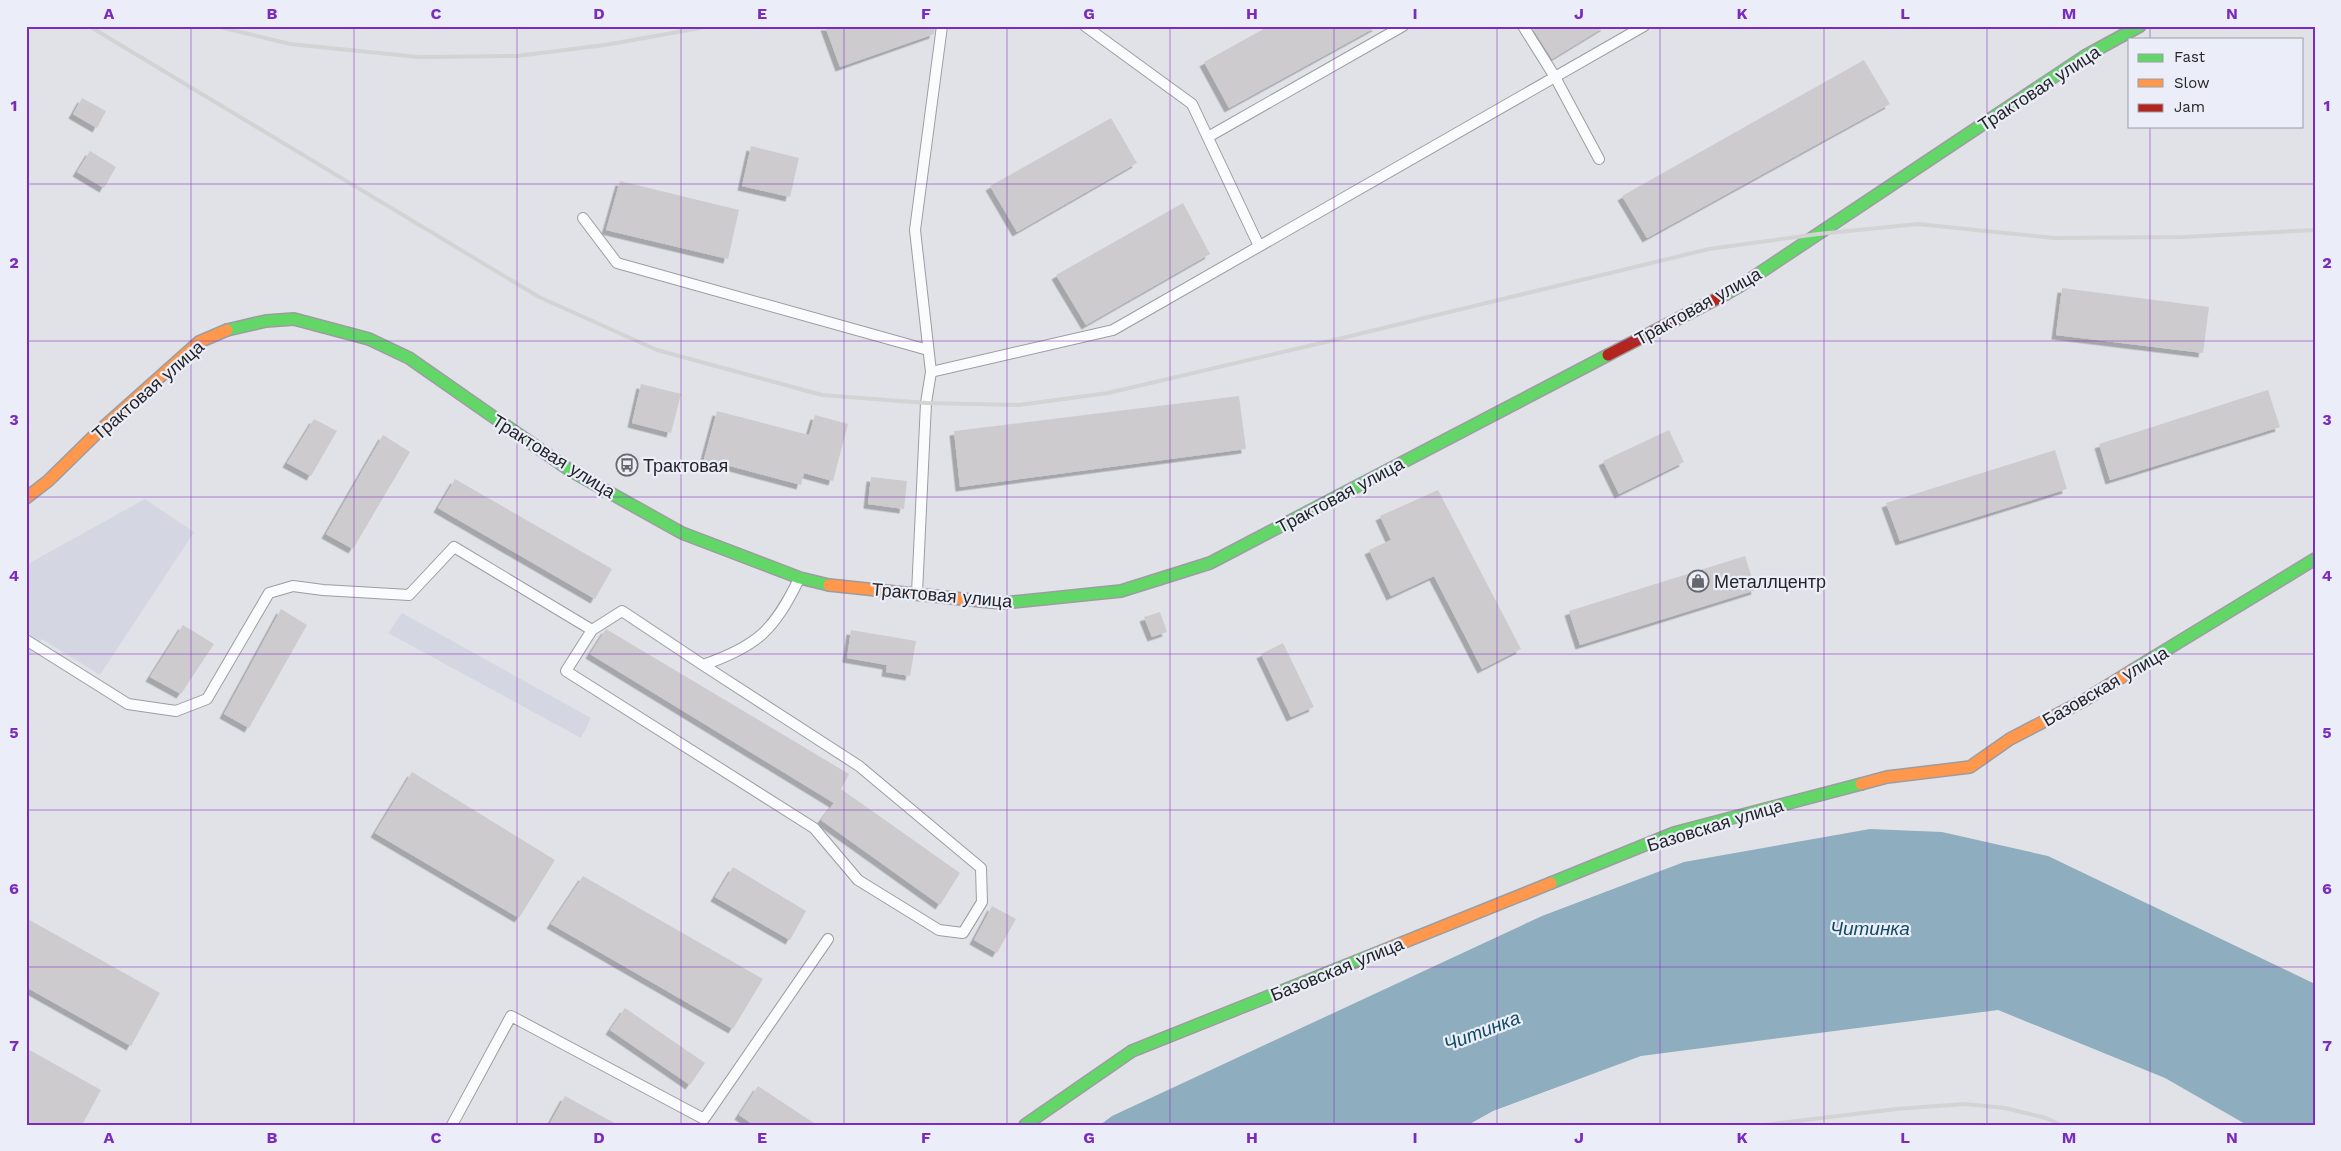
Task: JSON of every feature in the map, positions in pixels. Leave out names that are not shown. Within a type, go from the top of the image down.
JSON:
[{"type":"main road","name":"Трактовая улица","points":[[26,498],[199,342],[228,329],[266,321],[294,320],[369,339],[409,358],[571,471],[682,533],[800,578],[833,586],[1003,603],[1121,591],[1210,563],[1740,286],[2085,56],[2140,26]]},
{"type":"main road","name":"Базовская улица","points":[[1025,1125],[1132,1051],[1674,833],[1887,777],[1970,767],[2010,740],[2083,702],[2315,560]]},
{"type":"lane","points":[[917,594],[926,403],[931,372],[915,230],[942,26]]},
{"type":"lane","points":[[1085,26],[1192,104],[1259,246]]},
{"type":"lane","points":[[1208,137],[1403,26]]},
{"type":"lane","points":[[1523,26],[1555,77],[1599,159]]},
{"type":"lane","points":[[931,372],[1113,330],[1644,26]]},
{"type":"lane","points":[[583,218],[617,263],[928,350]]},
{"type":"lane","points":[[26,640],[128,704],[176,711],[207,699],[269,593],[293,586],[323,590],[409,595],[454,547],[592,630]]},
{"type":"lane","points":[[703,665],[734,654],[765,634],[789,600],[800,578]]},
{"type":"lane","points":[[622,610],[859,766],[981,868],[982,902],[963,933],[939,930],[858,880],[814,828],[566,671],[592,630],[622,610]]},
{"type":"lane","points":[[452,1125],[511,1016],[702,1122],[828,939]]},
{"type":"shaded area","points":[[145,499],[194,532],[100,675],[42,639],[26,659],[26,565]]},
{"type":"shaded area","points":[[402,613],[591,718],[581,738],[388,633]]},
{"type":"water","name":"Читинка","points":[[1870,829],[1942,832],[2048,856],[2315,984],[2315,1125],[2247,1125],[2165,1078],[1998,1010],[1641,1056],[1493,1111],[1468,1125],[1100,1125],[1112,1116],[1542,916],[1684,862]]},
{"type":"building","points":[[825,26],[935,26],[934,34],[840,67]]},
{"type":"building","points":[[1269,26],[1378,26],[1229,108],[1204,62]]},
{"type":"building","points":[[1531,26],[1606,26],[1552,59]]},
{"type":"building","points":[[1864,60],[1890,104],[1647,238],[1622,196]]},
{"type":"building","points":[[82,98],[106,111],[97,128],[73,114]]},
{"type":"building","points":[[1111,118],[1137,163],[1017,232],[990,186]]},
{"type":"building","points":[[751,146],[799,158],[790,197],[742,186]]},
{"type":"building","points":[[90,151],[116,167],[104,188],[77,172]]},
{"type":"building","points":[[620,181],[739,210],[728,259],[606,230]]},
{"type":"building","points":[[1183,203],[1210,254],[1086,325],[1056,275]]},
{"type":"building","points":[[2062,288],[2209,307],[2203,353],[2056,335]]},
{"type":"building","points":[[641,384],[681,394],[671,433],[632,423]]},
{"type":"building","points":[[2268,390],[2280,427],[2110,480],[2099,444]]},
{"type":"building","points":[[1239,396],[1246,449],[960,487],[954,431]]},
{"type":"building","points":[[717,411],[809,435],[815,415],[848,424],[833,481],[804,473],[801,485],[704,459]]},
{"type":"building","points":[[314,419],[337,431],[311,476],[287,463]]},
{"type":"building","points":[[1669,430],[1684,462],[1619,494],[1603,461]]},
{"type":"building","points":[[383,435],[410,452],[353,549],[326,534]]},
{"type":"building","points":[[2055,450],[2067,489],[1900,541],[1886,503]]},
{"type":"building","points":[[871,477],[907,481],[904,509],[868,504]]},
{"type":"building","points":[[455,479],[612,569],[595,599],[438,508]]},
{"type":"building","points":[[1438,490],[1521,649],[1482,669],[1434,576],[1391,596],[1369,550],[1391,540],[1380,516]]},
{"type":"building","points":[[1745,556],[1756,590],[1580,645],[1569,611]]},
{"type":"building","points":[[281,609],[307,625],[249,728],[224,714]]},
{"type":"building","points":[[1160,612],[1167,632],[1152,637],[1144,617]]},
{"type":"building","points":[[183,625],[214,644],[181,694],[150,677]]},
{"type":"building","points":[[606,629],[849,774],[841,789],[960,873],[940,905],[821,820],[834,803],[590,654]]},
{"type":"building","points":[[851,630],[916,641],[910,676],[886,672],[887,665],[847,658]]},
{"type":"building","points":[[1283,643],[1314,707],[1291,717],[1261,654]]},
{"type":"building","points":[[412,772],[555,860],[519,918],[375,833]]},
{"type":"building","points":[[733,867],[806,911],[790,940],[715,897]]},
{"type":"building","points":[[583,876],[763,979],[733,1029],[551,924]]},
{"type":"building","points":[[992,906],[1016,919],[997,953],[974,940]]},
{"type":"building","points":[[26,918],[160,993],[131,1046],[26,987]]},
{"type":"building","points":[[625,1008],[705,1063],[690,1085],[610,1030]]},
{"type":"building","points":[[26,1048],[101,1090],[82,1125],[26,1125]]},
{"type":"building","points":[[758,1086],[817,1125],[754,1125],[739,1115]]},
{"type":"building","points":[[565,1096],[618,1125],[549,1125]]},
{"type":"railway","points":[[89,26],[539,297],[657,350],[822,395],[926,403],[1019,405],[1108,393],[1709,249],[1818,234],[1918,224],[2054,238],[2183,237],[2315,230]]},
{"type":"railway","points":[[216,26],[290,44],[418,57],[517,56],[605,45],[711,26]]},
{"type":"railway","points":[[1764,1125],[1896,1109],[1965,1104],[2005,1108],[2046,1118],[2061,1125]]},
{"type":"traffic: fast","points":[[1726,294],[2085,56],[2140,26]]},
{"type":"traffic: fast","points":[[227,330],[266,321],[294,319],[369,339],[409,358],[571,471],[682,533],[800,578],[829,585]]},
{"type":"traffic: fast","points":[[981,601],[1003,603],[1121,591],[1210,563],[1608,355]]},
{"type":"traffic: fast","points":[[2133,670],[2315,559]]},
{"type":"traffic: fast","points":[[1551,883],[1674,833],[1861,784]]},
{"type":"traffic: fast","points":[[1025,1125],[1132,1051],[1382,951]]},
{"type":"traffic: slow","points":[[26,498],[48,481],[98,432],[199,342],[227,330]]},
{"type":"traffic: slow","points":[[829,585],[981,601]]},
{"type":"traffic: slow","points":[[1861,784],[1887,777],[1970,767],[2010,739],[2083,701],[2133,670]]},
{"type":"traffic: slow","points":[[1382,951],[1551,883]]},
{"type":"traffic: jam","points":[[1608,355],[1726,294]]},
{"type":"place","name":"Трактовая","points":[[627,465]]},
{"type":"place","name":"Металлцентр","points":[[1698,581]]}]
